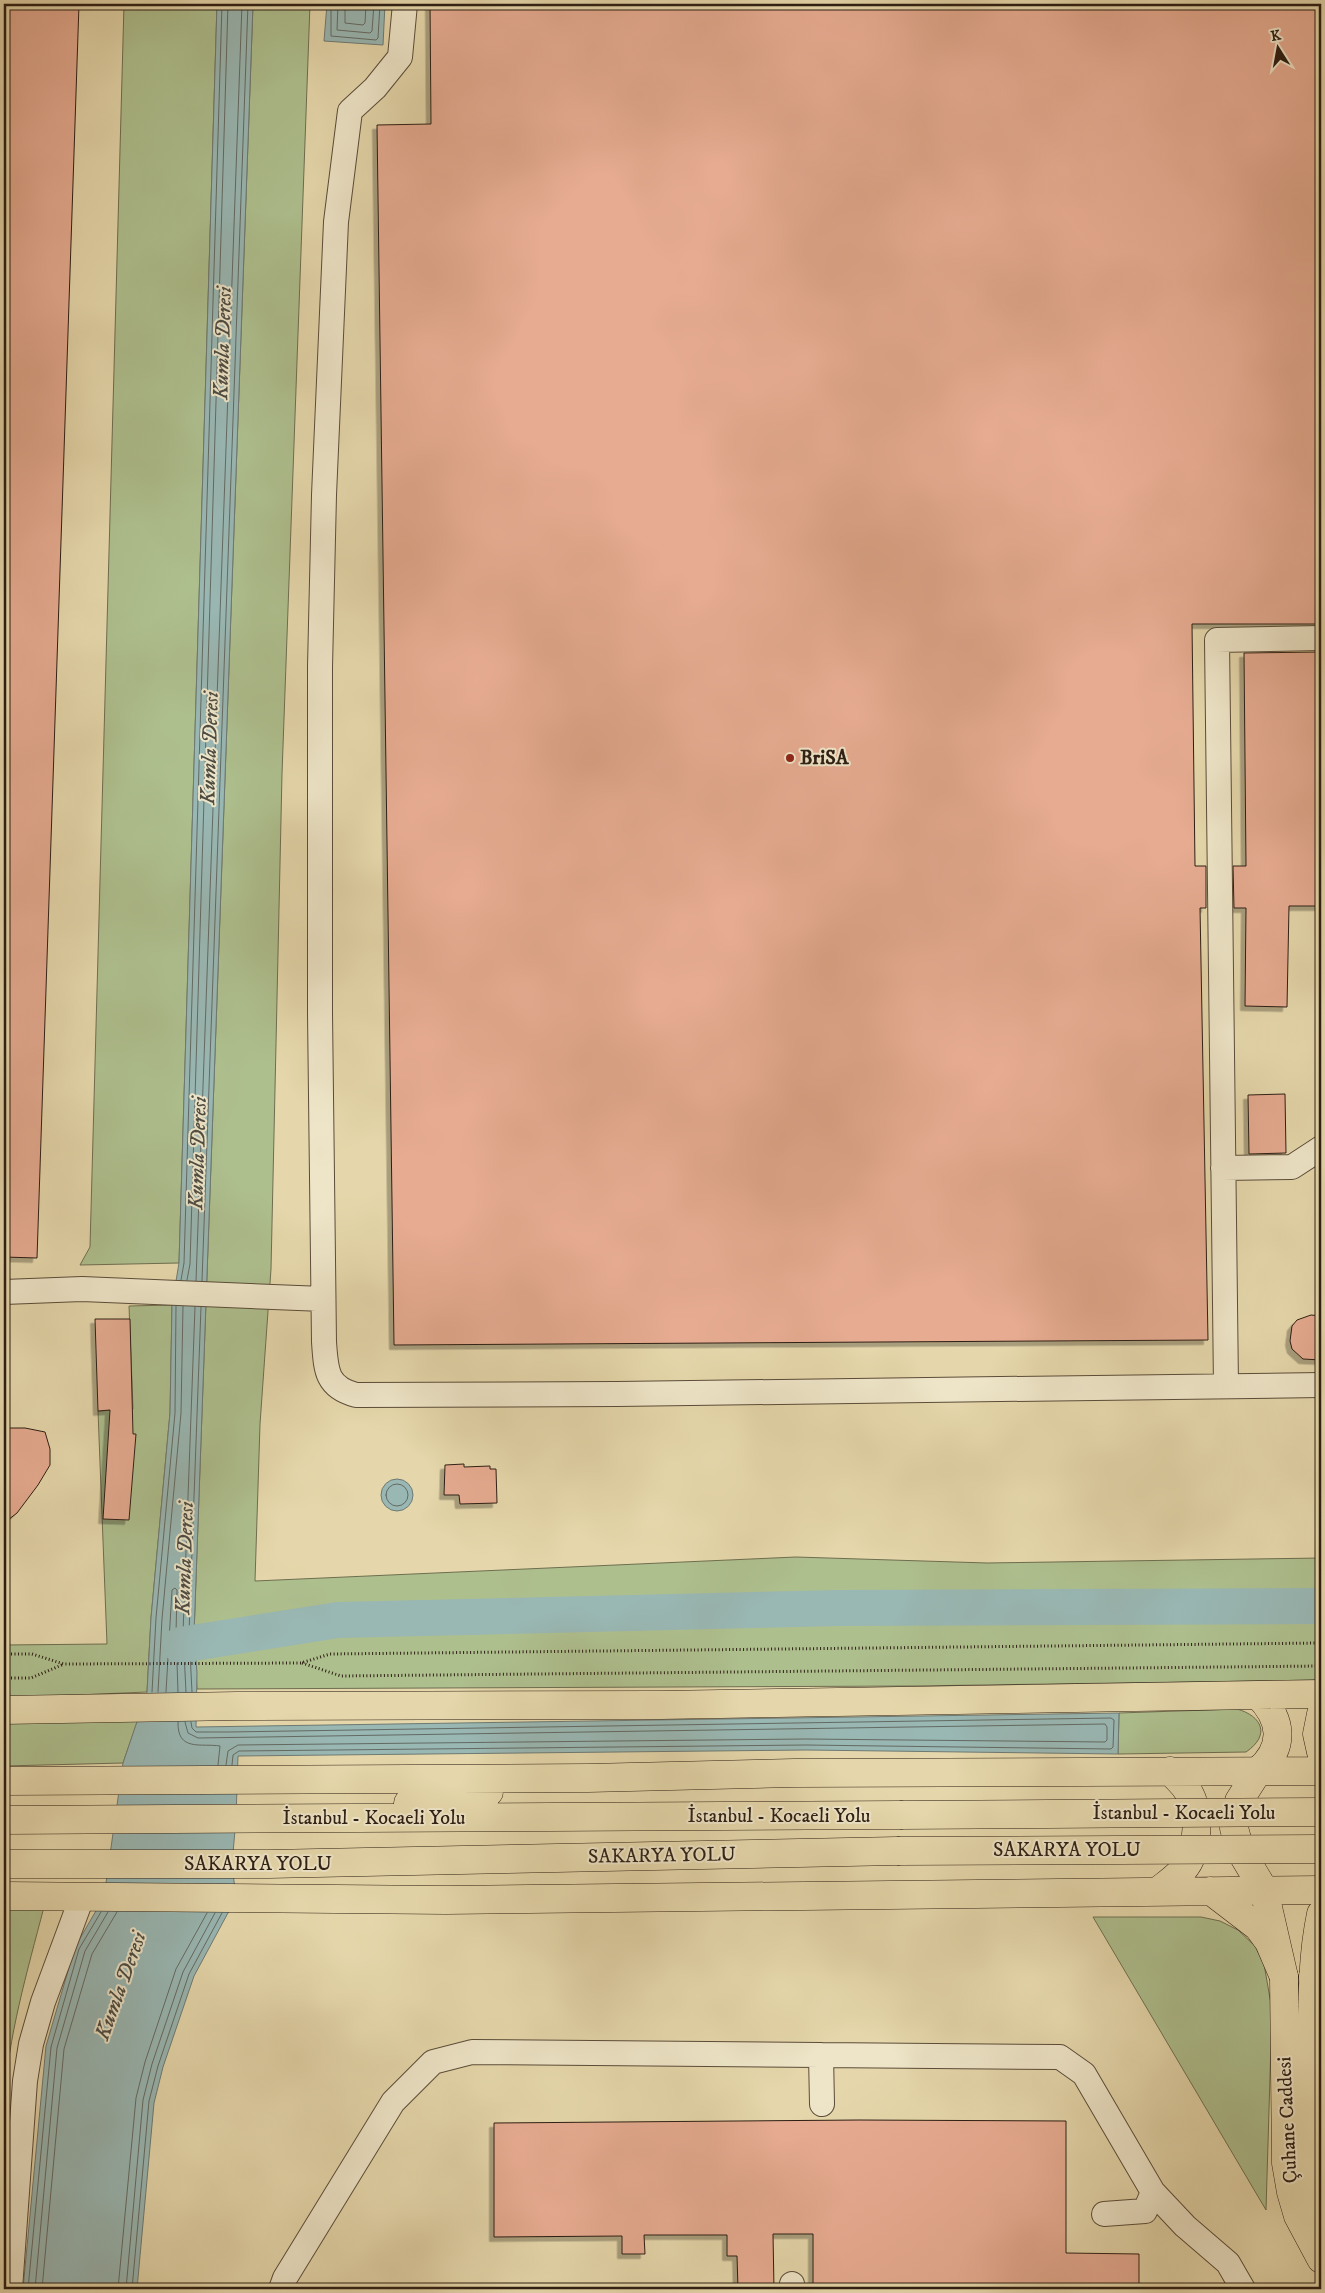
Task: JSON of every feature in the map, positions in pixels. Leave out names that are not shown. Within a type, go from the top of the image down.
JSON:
[{"type":"main road","points":[[1258,1694],[1271,1708],[1278,1733],[1271,1757],[1258,1771],[1239,1801],[1234,1828],[1240,1850],[1264,1890],[1284,1977]]},
{"type":"main road","points":[[4,1710],[238,1706],[661,1705],[1321,1694]]},
{"type":"main road","points":[[1321,1714],[1317,1734],[1321,1752]]},
{"type":"main road","points":[[1158,1891],[1178,1876],[1190,1860],[1196,1833],[1193,1802],[1184,1786],[1170,1771]]},
{"type":"main road","points":[[4,1781],[236,1778],[589,1778],[794,1773],[1321,1771]]},
{"type":"main road","points":[[302,1818],[589,1778]]},
{"type":"main road","name":"İstanbul - Kocaeli Yolu","points":[[4,1820],[1321,1812]]},
{"type":"main road","name":"SAKARYA YOLU","points":[[4,1864],[269,1864],[897,1851],[1321,1849]]},
{"type":"main road","points":[[269,1864],[606,1897]]},
{"type":"main road","points":[[4,1896],[446,1900],[1321,1890]]},
{"type":"main road","points":[[1211,1891],[1258,1927],[1269,1942],[1284,1977]]},
{"type":"main road","name":"Çuhane Caddesi","points":[[1321,1914],[1314,1954],[1317,1968],[1311,2178],[1313,2210],[1321,2257]]},
{"type":"main road","name":"Çuhane Caddesi","points":[[1284,1977],[1286,2163],[1291,2192],[1298,2216],[1321,2257]]},
{"type":"street","points":[[405,4],[400,56],[375,88],[350,111],[336,222],[324,495],[320,667],[320,1012],[324,1300],[326,1365],[331,1381],[342,1391],[356,1395],[617,1394],[1321,1385]]},
{"type":"street","points":[[1226,1386],[1217,640],[1321,638]]},
{"type":"street","points":[[1223,1168],[1292,1167],[1321,1148]]},
{"type":"street","points":[[4,1292],[82,1289],[324,1300]]},
{"type":"street","points":[[10,2289],[25,2081],[31,2044],[43,2002],[92,1897]]},
{"type":"street","points":[[280,2289],[393,2102],[433,2062],[472,2052],[1060,2057],[1084,2074],[1153,2192],[1185,2226],[1228,2263],[1243,2289]]},
{"type":"street","points":[[821,2055],[822,2104]]},
{"type":"street","points":[[1104,2214],[1145,2211],[1153,2192]]},
{"type":"path","points":[[4,1654],[32,1654],[64,1664],[132,1662],[301,1663],[330,1654],[1321,1643]]},
{"type":"path","points":[[301,1663],[340,1676],[1321,1666]]},
{"type":"path","points":[[4,1678],[31,1678],[64,1664]]},
{"type":"green space","points":[[124,4],[217,4],[179,1263],[80,1265],[90,1247]]},
{"type":"green space","points":[[253,4],[310,4],[282,774],[271,1269],[260,1424],[255,1581],[796,1557],[987,1563],[1321,1558],[1321,1680],[914,1686],[197,1689],[194,1634]]},
{"type":"green space","points":[[172,1305],[170,1413],[151,1618],[147,1692],[4,1698],[4,1645],[107,1644],[98,1411],[133,1409],[129,1306]]},
{"type":"green space","points":[[1237,1709],[1252,1716],[1260,1727],[1259,1739],[1246,1752],[1118,1754],[1119,1713]]},
{"type":"green space","points":[[139,1717],[123,1763],[4,1766],[4,1721]]},
{"type":"green space","points":[[44,1907],[14,2029],[4,2103],[4,1908]]},
{"type":"green space","points":[[1093,1917],[1201,1917],[1220,1921],[1238,1930],[1255,1946],[1264,1964],[1272,2010],[1266,2210]]},
{"type":"water","name":"Kumla Deresi","points":[[217,4],[253,4],[194,1634],[197,1673],[196,1727],[1119,1713],[1118,1754],[806,1750],[238,1756],[232,1864],[236,1898],[194,1976],[163,2067],[154,2103],[137,2289],[23,2289],[46,2046],[75,1947],[104,1897],[123,1763],[147,1692],[151,1618],[170,1413],[172,1305],[179,1263]]},
{"type":"water","points":[[327,4],[385,4],[383,45],[324,41]]},
{"type":"water","points":[[397,1479],[409,1483],[413,1495],[409,1507],[397,1511],[385,1507],[381,1495],[385,1483]]},
{"type":"building","points":[[4,4],[79,4],[37,1258],[4,1257]]},
{"type":"building","name":"BriSA","points":[[430,4],[1321,4],[1321,624],[1192,624],[1195,866],[1206,866],[1206,908],[1200,908],[1208,1340],[394,1345],[377,125],[431,124]]},
{"type":"building","points":[[1321,652],[1321,906],[1289,906],[1287,1007],[1245,1006],[1246,908],[1234,908],[1233,866],[1246,866],[1244,653]]},
{"type":"building","points":[[1285,1094],[1286,1153],[1249,1154],[1248,1095]]},
{"type":"building","points":[[1311,1315],[1321,1316],[1321,1360],[1303,1359],[1292,1349],[1290,1341],[1292,1326],[1297,1320]]},
{"type":"building","points":[[95,1319],[130,1319],[133,1434],[136,1434],[129,1520],[103,1519],[110,1410],[98,1411]]},
{"type":"building","points":[[4,1428],[25,1428],[45,1432],[50,1449],[50,1465],[17,1513],[4,1523]]},
{"type":"building","points":[[464,1464],[464,1467],[490,1466],[490,1469],[496,1469],[497,1503],[460,1504],[459,1495],[444,1495],[445,1465]]},
{"type":"building","points":[[859,2120],[1066,2121],[1066,2253],[1139,2254],[1139,2289],[813,2289],[813,2234],[773,2234],[774,2289],[738,2289],[737,2256],[727,2256],[727,2235],[644,2235],[645,2254],[622,2254],[622,2236],[494,2237],[494,2123]]},
{"type":"waterway","points":[[180,1645],[338,1620],[839,1608],[1321,1606]]},
{"type":"place","name":"BriSA","points":[[790,758]]}]
